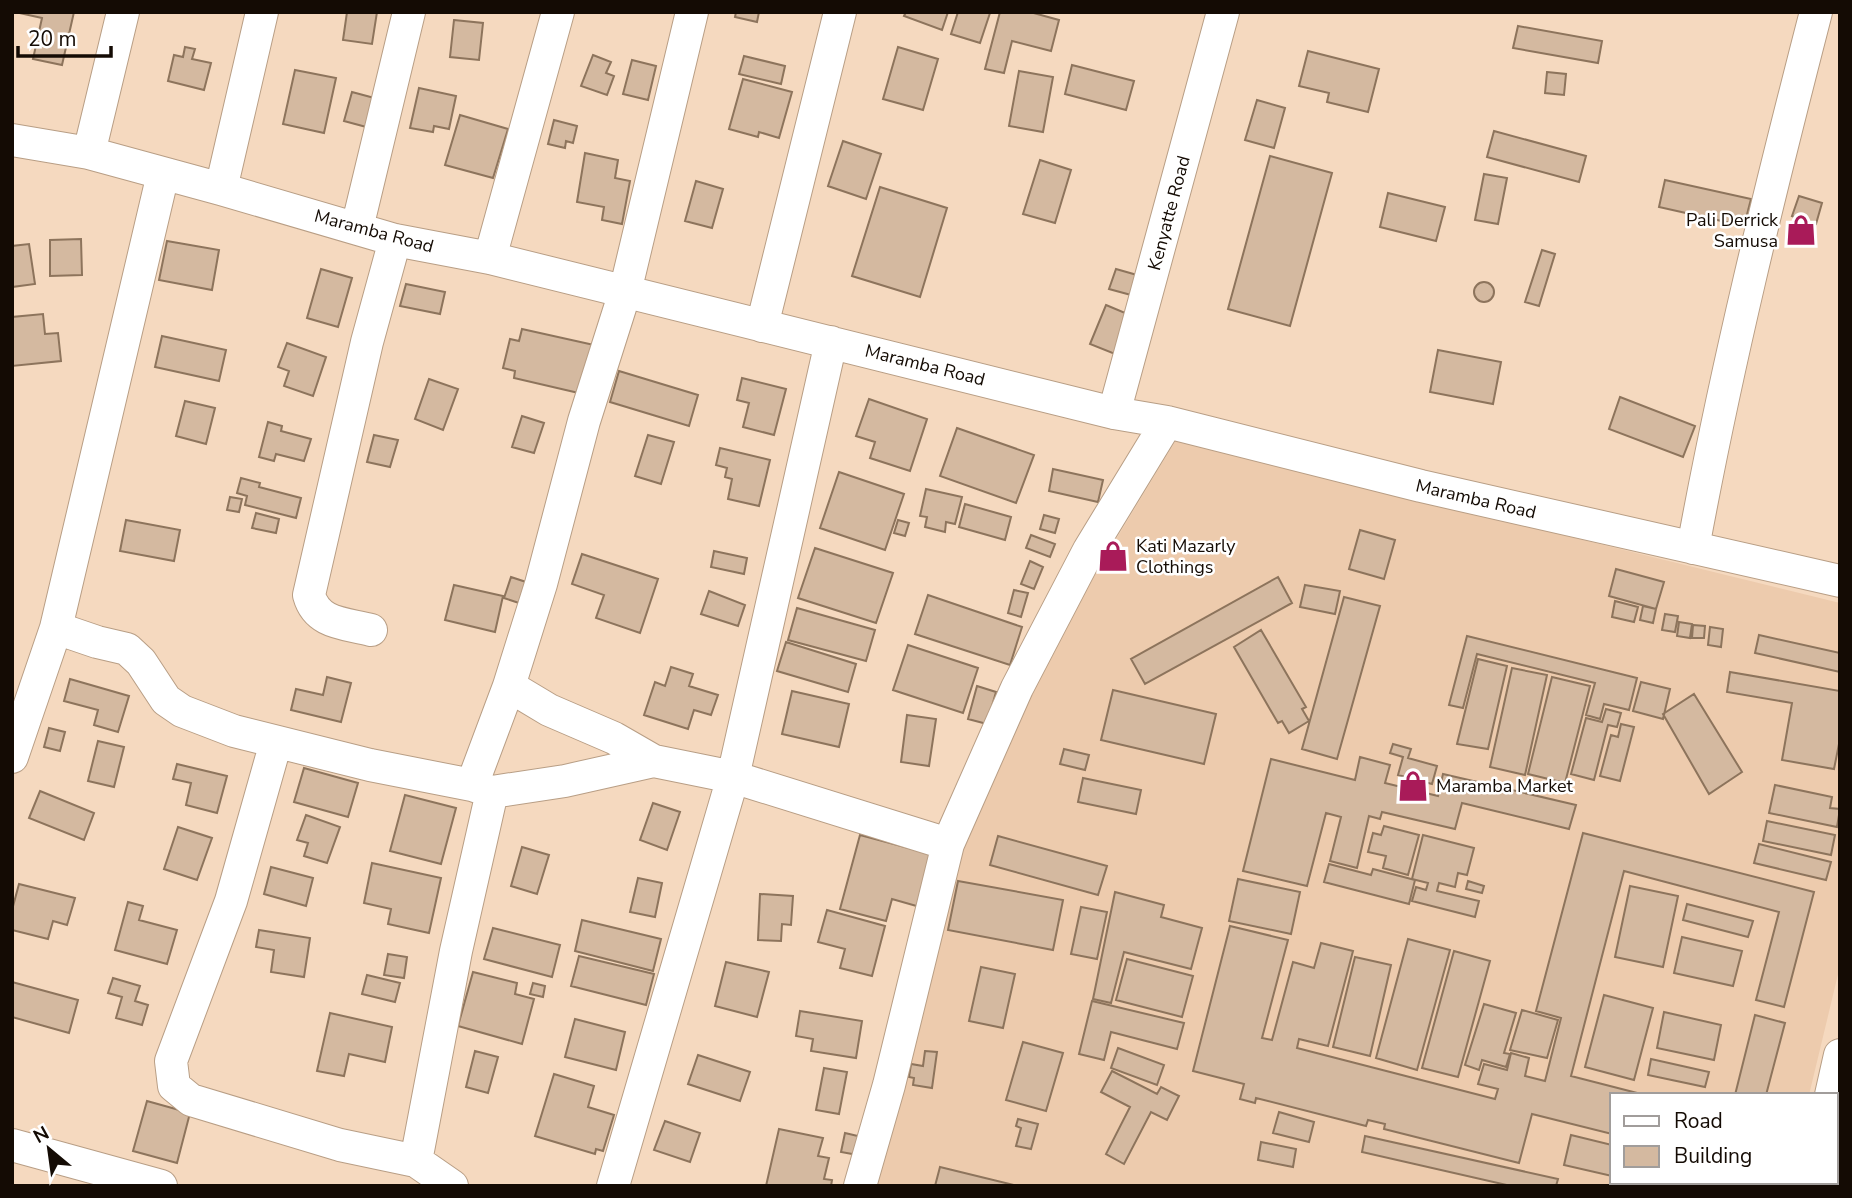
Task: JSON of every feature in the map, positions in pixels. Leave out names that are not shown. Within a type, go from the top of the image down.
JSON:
[{"type":"street","points":[[89,153],[123,12]]},
{"type":"street","points":[[221,189],[262,12]]},
{"type":"street","points":[[357,228],[409,12]]},
{"type":"street","points":[[490,258],[558,12]]},
{"type":"street","points":[[416,1161],[456,951],[482,788],[509,687],[541,584],[584,421],[625,292],[692,12]]},
{"type":"street","points":[[762,326],[840,12]]},
{"type":"street","name":"Kenyatte Road","points":[[1114,413],[1223,12]]},
{"type":"street","points":[[1693,548],[1715,432],[1786,127],[1816,12]]},
{"type":"street","name":"Maramba Road","points":[[12,140],[89,153],[395,240],[490,258],[1114,413],[1167,422],[1421,486],[1840,581]]},
{"type":"street","points":[[12,757],[56,628],[163,174]]},
{"type":"street","points":[[371,630],[325,618],[313,609],[309,595],[367,342],[395,240]]},
{"type":"street","points":[[613,1186],[733,777],[831,342]]},
{"type":"street","points":[[860,1186],[892,1072],[948,844],[1017,688],[1089,550],[1167,422]]},
{"type":"street","points":[[56,628],[127,649],[141,662],[166,700],[182,711],[234,731],[370,765],[482,788],[565,781],[654,761]]},
{"type":"street","points":[[509,687],[549,710],[614,737],[654,761],[733,777],[948,844]]},
{"type":"street","points":[[276,742],[231,901],[171,1062],[174,1086],[191,1100],[340,1145],[416,1161],[452,1186]]},
{"type":"street","points":[[1831,1093],[1840,1055]]},
{"type":"street","points":[[12,1145],[161,1186]]},
{"type":"shaded area","name":"Maramba Market","points":[[1176,440],[1840,603],[1840,966],[1809,1093],[1610,1093],[1610,1184],[1788,1186],[847,1186],[948,882],[1025,690]]},
{"type":"building","points":[[15,12],[74,12],[62,65],[33,59],[42,18]]},
{"type":"building","points":[[347,12],[377,12],[372,44],[343,40]]},
{"type":"building","points":[[736,12],[759,12],[757,22],[735,17]]},
{"type":"building","points":[[906,12],[948,12],[942,30],[904,16]]},
{"type":"building","points":[[958,12],[990,13],[980,43],[951,34]]},
{"type":"building","points":[[1000,12],[1030,12],[1059,20],[1051,51],[1012,41],[1004,73],[985,69]]},
{"type":"building","points":[[454,20],[483,23],[479,60],[450,57]]},
{"type":"building","points":[[1518,26],[1602,41],[1598,63],[1513,48]]},
{"type":"building","points":[[185,47],[195,49],[192,59],[211,63],[204,90],[168,81],[174,55],[183,57]]},
{"type":"building","points":[[898,47],[938,59],[923,110],[883,99]]},
{"type":"building","points":[[1308,51],[1379,69],[1368,112],[1327,102],[1329,93],[1299,86]]},
{"type":"building","points":[[593,55],[611,62],[606,73],[614,76],[607,95],[581,86]]},
{"type":"building","points":[[744,56],[785,66],[781,84],[739,74]]},
{"type":"building","points":[[632,60],[656,66],[648,100],[623,94]]},
{"type":"building","points":[[1072,65],[1134,81],[1126,110],[1065,94]]},
{"type":"building","points":[[295,70],[336,78],[324,133],[283,124]]},
{"type":"building","points":[[1019,71],[1053,77],[1043,132],[1009,126]]},
{"type":"building","points":[[1547,72],[1566,74],[1564,95],[1545,93]]},
{"type":"building","points":[[743,79],[792,92],[779,138],[759,132],[758,137],[729,129]]},
{"type":"building","points":[[419,88],[456,96],[449,129],[434,126],[433,132],[410,128]]},
{"type":"building","points":[[352,92],[378,99],[370,128],[344,121]]},
{"type":"building","points":[[1257,100],[1285,108],[1274,148],[1245,140]]},
{"type":"building","points":[[460,115],[508,129],[493,178],[445,165]]},
{"type":"building","points":[[554,120],[577,126],[573,143],[566,141],[565,148],[548,144]]},
{"type":"building","points":[[1494,131],[1586,156],[1579,182],[1487,157]]},
{"type":"building","points":[[843,141],[881,154],[866,199],[828,186]]},
{"type":"building","points":[[585,153],[618,160],[615,178],[630,181],[622,224],[602,220],[604,207],[577,202]]},
{"type":"building","points":[[1270,156],[1332,173],[1290,326],[1228,309]]},
{"type":"building","points":[[1040,160],[1071,170],[1055,223],[1023,214]]},
{"type":"building","points":[[1484,174],[1507,178],[1498,224],[1475,220]]},
{"type":"building","points":[[1665,180],[1751,199],[1744,226],[1659,207]]},
{"type":"building","points":[[696,181],[723,189],[712,228],[685,221]]},
{"type":"building","points":[[880,187],[947,208],[920,297],[852,276]]},
{"type":"building","points":[[1388,193],[1445,207],[1436,241],[1380,227]]},
{"type":"building","points":[[1799,196],[1822,203],[1816,224],[1792,216]]},
{"type":"building","points":[[81,239],[82,275],[50,276],[50,240]]},
{"type":"building","points":[[167,241],[219,250],[212,290],[159,280]]},
{"type":"building","points":[[29,244],[35,284],[12,287],[12,246]]},
{"type":"building","points":[[1542,250],[1555,254],[1539,306],[1525,302]]},
{"type":"building","points":[[321,269],[352,278],[338,327],[307,318]]},
{"type":"building","points":[[1116,269],[1137,275],[1131,295],[1109,289]]},
{"type":"building","points":[[1480,282],[1488,282],[1494,292],[1488,302],[1480,302],[1474,296],[1474,288]]},
{"type":"building","points":[[406,284],[445,292],[440,314],[400,306]]},
{"type":"building","points":[[1106,305],[1130,315],[1115,354],[1090,344]]},
{"type":"building","points":[[43,314],[45,334],[58,333],[61,361],[12,366],[12,317]]},
{"type":"building","points":[[522,329],[594,345],[583,394],[514,378],[515,371],[503,368],[510,339],[519,341]]},
{"type":"building","points":[[162,336],[226,350],[219,381],[155,367]]},
{"type":"building","points":[[287,343],[326,357],[313,396],[284,386],[289,371],[278,367]]},
{"type":"building","points":[[1438,350],[1501,362],[1493,404],[1430,392]]},
{"type":"building","points":[[619,371],[698,395],[689,426],[610,402]]},
{"type":"building","points":[[742,378],[786,389],[774,435],[743,427],[749,403],[737,400]]},
{"type":"building","points":[[429,379],[458,389],[443,430],[415,419]]},
{"type":"building","points":[[1620,397],[1695,426],[1683,457],[1609,429]]},
{"type":"building","points":[[869,399],[927,419],[910,471],[870,458],[875,442],[856,436]]},
{"type":"building","points":[[185,401],[215,408],[206,444],[176,436]]},
{"type":"building","points":[[522,416],[544,423],[534,453],[512,447]]},
{"type":"building","points":[[268,422],[282,426],[281,431],[311,439],[304,461],[276,454],[274,461],[259,457]]},
{"type":"building","points":[[957,428],[1034,455],[1016,503],[940,476]]},
{"type":"building","points":[[374,435],[398,440],[390,467],[367,462]]},
{"type":"building","points":[[648,435],[674,442],[661,484],[635,476]]},
{"type":"building","points":[[720,448],[770,460],[759,506],[728,499],[732,479],[725,477],[727,468],[716,465]]},
{"type":"building","points":[[1053,469],[1103,480],[1098,502],[1049,491]]},
{"type":"building","points":[[839,472],[904,494],[885,550],[820,528]]},
{"type":"building","points":[[241,478],[260,483],[259,487],[301,498],[296,518],[245,505],[247,496],[237,493]]},
{"type":"building","points":[[926,489],[962,497],[955,524],[946,522],[945,532],[925,527],[927,517],[920,516]]},
{"type":"building","points":[[230,497],[242,499],[239,512],[227,510]]},
{"type":"building","points":[[965,504],[1011,517],[1005,540],[959,527]]},
{"type":"building","points":[[256,513],[279,519],[276,533],[252,528]]},
{"type":"building","points":[[1044,515],[1059,519],[1055,533],[1040,529]]},
{"type":"building","points":[[126,520],[180,530],[174,561],[120,551]]},
{"type":"building","points":[[898,520],[909,523],[905,536],[894,533]]},
{"type":"building","points":[[1360,530],[1395,540],[1384,579],[1349,569]]},
{"type":"building","points":[[1031,535],[1055,544],[1050,557],[1026,548]]},
{"type":"building","points":[[815,548],[893,573],[876,623],[798,598]]},
{"type":"building","points":[[714,551],[747,558],[744,574],[711,567]]},
{"type":"building","points":[[582,554],[658,579],[640,633],[596,618],[604,595],[572,584]]},
{"type":"building","points":[[1030,561],[1043,567],[1034,589],[1021,584]]},
{"type":"building","points":[[1616,569],[1664,582],[1656,609],[1609,596]]},
{"type":"building","points":[[511,577],[529,583],[522,604],[504,598]]},
{"type":"building","points":[[1278,577],[1292,603],[1145,684],[1131,659]]},
{"type":"building","points":[[454,585],[503,596],[495,632],[445,620]]},
{"type":"building","points":[[1305,585],[1340,591],[1335,614],[1300,607]]},
{"type":"building","points":[[1014,590],[1028,593],[1021,617],[1008,613]]},
{"type":"building","points":[[709,591],[745,605],[738,626],[701,614]]},
{"type":"building","points":[[928,595],[1022,627],[1010,665],[915,634]]},
{"type":"building","points":[[1344,597],[1380,606],[1337,759],[1302,749]]},
{"type":"building","points":[[1615,601],[1638,607],[1634,622],[1612,617]]},
{"type":"building","points":[[1643,606],[1656,609],[1653,623],[1640,620]]},
{"type":"building","points":[[797,608],[875,630],[866,661],[788,640]]},
{"type":"building","points":[[1665,614],[1678,616],[1675,632],[1662,630]]},
{"type":"building","points":[[1679,622],[1692,624],[1690,638],[1677,636]]},
{"type":"building","points":[[1693,625],[1705,626],[1704,638],[1692,638]]},
{"type":"building","points":[[1710,627],[1723,629],[1721,647],[1708,645]]},
{"type":"building","points":[[1261,630],[1306,707],[1302,709],[1309,721],[1289,733],[1282,721],[1278,723],[1234,647]]},
{"type":"building","points":[[1759,635],[1840,653],[1840,672],[1755,653]]},
{"type":"building","points":[[1467,636],[1637,678],[1629,710],[1604,704],[1600,719],[1586,715],[1595,683],[1477,654],[1463,708],[1449,705]]},
{"type":"building","points":[[786,642],[856,664],[848,692],[777,671]]},
{"type":"building","points":[[908,645],[978,668],[963,713],[893,690]]},
{"type":"building","points":[[1478,659],[1507,666],[1488,749],[1457,744]]},
{"type":"building","points":[[671,667],[693,674],[689,686],[718,695],[711,715],[694,710],[688,729],[644,715],[655,682],[665,686]]},
{"type":"building","points":[[1512,668],[1547,675],[1525,775],[1490,767]]},
{"type":"building","points":[[1730,672],[1840,691],[1840,739],[1834,769],[1782,760],[1792,703],[1727,692]]},
{"type":"building","points":[[327,677],[351,683],[341,722],[291,710],[296,689],[323,695]]},
{"type":"building","points":[[1552,677],[1590,686],[1565,783],[1528,774]]},
{"type":"building","points":[[70,679],[129,696],[118,732],[94,725],[98,710],[64,701]]},
{"type":"building","points":[[1641,682],[1670,689],[1663,719],[1633,711]]},
{"type":"building","points":[[977,686],[996,692],[987,724],[968,719]]},
{"type":"building","points":[[1113,690],[1216,714],[1204,764],[1101,740]]},
{"type":"building","points":[[792,691],[849,704],[839,747],[782,734]]},
{"type":"building","points":[[1694,694],[1742,772],[1709,794],[1663,714]]},
{"type":"building","points":[[1606,709],[1621,713],[1617,727],[1608,725],[1594,780],[1571,774],[1586,718],[1602,722]]},
{"type":"building","points":[[907,715],[936,719],[929,766],[901,762]]},
{"type":"building","points":[[1621,724],[1634,727],[1620,781],[1600,776],[1611,735],[1618,737]]},
{"type":"building","points":[[49,728],[65,732],[60,751],[44,747]]},
{"type":"building","points":[[98,741],[124,747],[114,787],[88,781]]},
{"type":"building","points":[[1393,744],[1411,749],[1408,758],[1437,766],[1432,784],[1398,775],[1403,757],[1390,753]]},
{"type":"building","points":[[1064,749],[1089,755],[1085,770],[1060,764]]},
{"type":"building","points":[[1360,757],[1390,765],[1385,783],[1438,796],[1443,774],[1576,805],[1569,829],[1462,803],[1455,829],[1382,812],[1380,819],[1369,816],[1357,868],[1330,861],[1341,817],[1326,813],[1307,886],[1243,871],[1271,759],[1355,780]]},
{"type":"building","points":[[177,764],[227,776],[217,813],[186,805],[191,783],[173,779]]},
{"type":"building","points":[[304,768],[358,783],[348,817],[294,802]]},
{"type":"building","points":[[1083,778],[1141,790],[1136,814],[1078,802]]},
{"type":"building","points":[[1775,785],[1832,797],[1830,808],[1840,809],[1837,827],[1769,813]]},
{"type":"building","points":[[40,791],[94,813],[84,840],[29,818]]},
{"type":"building","points":[[405,795],[456,808],[441,864],[390,851]]},
{"type":"building","points":[[653,803],[680,812],[667,850],[640,840]]},
{"type":"building","points":[[306,815],[340,827],[327,863],[304,856],[308,843],[297,840]]},
{"type":"building","points":[[1767,821],[1835,835],[1831,855],[1763,841]]},
{"type":"building","points":[[1384,826],[1419,835],[1408,875],[1383,868],[1386,856],[1368,852],[1373,833],[1381,835]]},
{"type":"building","points":[[178,827],[212,838],[197,880],[164,869]]},
{"type":"building","points":[[1583,833],[1814,892],[1784,1007],[1756,1000],[1779,912],[1624,871],[1571,1076],[1637,1093],[1610,1093],[1610,1134],[1532,1114],[1519,1163],[1384,1129],[1385,1124],[1368,1120],[1366,1126],[1256,1098],[1255,1103],[1240,1099],[1244,1084],[1193,1071],[1230,926],[1288,940],[1262,1038],[1272,1040],[1293,962],[1314,968],[1321,943],[1353,951],[1328,1046],[1299,1039],[1297,1048],[1495,1099],[1498,1089],[1478,1084],[1484,1064],[1507,1070],[1511,1053],[1529,1058],[1525,1076],[1545,1081],[1561,1018],[1536,1011]]},
{"type":"building","points":[[860,835],[935,855],[920,907],[892,899],[886,921],[840,909]]},
{"type":"building","points":[[1423,835],[1474,848],[1467,875],[1458,873],[1455,887],[1439,883],[1437,891],[1479,901],[1475,917],[1412,901],[1416,887],[1426,890],[1428,883],[1412,879]]},
{"type":"building","points":[[998,836],[1107,866],[1098,895],[990,865]]},
{"type":"building","points":[[1759,844],[1831,862],[1826,880],[1754,863]]},
{"type":"building","points":[[522,847],[549,855],[537,894],[511,886]]},
{"type":"building","points":[[372,863],[441,878],[429,933],[388,924],[391,909],[364,903]]},
{"type":"building","points":[[1329,864],[1371,875],[1373,869],[1415,880],[1409,904],[1324,882]]},
{"type":"building","points":[[271,867],[313,878],[306,906],[264,894]]},
{"type":"building","points":[[638,878],[662,883],[655,917],[630,912]]},
{"type":"building","points":[[1238,879],[1300,892],[1291,934],[1229,921]]},
{"type":"building","points":[[958,881],[1063,900],[1053,950],[948,930]]},
{"type":"building","points":[[1468,881],[1484,886],[1482,893],[1466,889]]},
{"type":"building","points":[[19,884],[75,898],[67,925],[53,921],[48,939],[12,930],[12,910]]},
{"type":"building","points":[[1630,886],[1678,896],[1663,967],[1615,957]]},
{"type":"building","points":[[1115,892],[1164,905],[1161,917],[1202,928],[1191,969],[1124,952],[1111,1003],[1093,999]]},
{"type":"building","points":[[760,894],[793,896],[791,925],[782,924],[781,941],[758,940]]},
{"type":"building","points":[[128,902],[143,906],[139,920],[177,930],[167,964],[115,950]]},
{"type":"building","points":[[1687,904],[1753,921],[1748,937],[1683,920]]},
{"type":"building","points":[[1081,907],[1107,912],[1097,959],[1071,954]]},
{"type":"building","points":[[827,910],[885,926],[872,976],[840,968],[845,949],[818,942]]},
{"type":"building","points":[[582,920],[661,939],[653,971],[575,951]]},
{"type":"building","points":[[493,928],[560,945],[552,977],[484,959]]},
{"type":"building","points":[[259,930],[310,938],[304,977],[271,972],[274,950],[256,947]]},
{"type":"building","points":[[1682,937],[1742,951],[1733,986],[1674,973]]},
{"type":"building","points":[[1408,939],[1450,950],[1417,1070],[1376,1058]]},
{"type":"building","points":[[1454,951],[1490,961],[1458,1077],[1422,1068]]},
{"type":"building","points":[[388,954],[407,957],[404,978],[384,975]]},
{"type":"building","points":[[579,956],[654,974],[646,1005],[571,986]]},
{"type":"building","points":[[1355,957],[1391,965],[1370,1056],[1333,1047]]},
{"type":"building","points":[[1127,959],[1193,976],[1182,1017],[1116,1000]]},
{"type":"building","points":[[726,962],[769,972],[757,1017],[715,1006]]},
{"type":"building","points":[[981,967],[1015,974],[1003,1028],[969,1021]]},
{"type":"building","points":[[473,972],[517,983],[515,994],[534,999],[522,1044],[458,1026]]},
{"type":"building","points":[[367,975],[400,983],[395,1002],[362,994]]},
{"type":"building","points":[[113,978],[140,986],[135,1001],[148,1005],[142,1025],[116,1018],[122,997],[108,993]]},
{"type":"building","points":[[12,982],[78,1000],[69,1033],[12,1017]]},
{"type":"building","points":[[533,983],[545,986],[543,997],[530,994]]},
{"type":"building","points":[[1604,995],[1653,1008],[1634,1080],[1585,1067]]},
{"type":"building","points":[[1092,1001],[1184,1023],[1177,1049],[1111,1032],[1104,1060],[1079,1054]]},
{"type":"building","points":[[1484,1004],[1516,1013],[1504,1053],[1510,1054],[1506,1067],[1482,1060],[1479,1070],[1465,1065]]},
{"type":"building","points":[[1522,1010],[1558,1020],[1547,1058],[1510,1050]]},
{"type":"building","points":[[800,1011],[862,1021],[856,1058],[811,1051],[813,1039],[796,1036]]},
{"type":"building","points":[[1664,1012],[1721,1025],[1714,1060],[1657,1048]]},
{"type":"building","points":[[330,1013],[392,1027],[385,1062],[349,1054],[344,1076],[317,1071]]},
{"type":"building","points":[[1755,1015],[1785,1023],[1767,1093],[1736,1093]]},
{"type":"building","points":[[575,1019],[625,1032],[616,1070],[565,1057]]},
{"type":"building","points":[[1023,1042],[1063,1053],[1046,1111],[1006,1100]]},
{"type":"building","points":[[1118,1048],[1164,1065],[1157,1085],[1111,1068]]},
{"type":"building","points":[[475,1051],[498,1057],[488,1093],[466,1087]]},
{"type":"building","points":[[925,1051],[937,1052],[932,1088],[913,1085],[914,1078],[909,1077],[911,1064],[923,1066]]},
{"type":"building","points":[[698,1055],[750,1072],[740,1101],[688,1084]]},
{"type":"building","points":[[1651,1059],[1709,1072],[1705,1087],[1648,1075]]},
{"type":"building","points":[[824,1068],[847,1072],[839,1114],[816,1110]]},
{"type":"building","points":[[1112,1071],[1157,1094],[1161,1087],[1179,1096],[1167,1120],[1151,1112],[1124,1164],[1106,1154],[1130,1107],[1101,1092]]},
{"type":"building","points":[[554,1074],[594,1086],[588,1107],[614,1115],[603,1151],[596,1149],[595,1154],[535,1136]]},
{"type":"building","points":[[147,1101],[190,1113],[177,1163],[133,1151]]},
{"type":"building","points":[[1279,1112],[1314,1122],[1309,1142],[1273,1133]]},
{"type":"building","points":[[1018,1119],[1038,1124],[1031,1149],[1016,1146],[1021,1128],[1016,1126]]},
{"type":"building","points":[[665,1121],[700,1133],[690,1162],[654,1150]]},
{"type":"building","points":[[779,1129],[823,1138],[818,1156],[829,1158],[824,1179],[832,1180],[831,1186],[766,1186]]},
{"type":"building","points":[[845,1133],[862,1137],[858,1155],[841,1152]]},
{"type":"building","points":[[1571,1135],[1610,1145],[1610,1176],[1564,1165]]},
{"type":"building","points":[[1365,1136],[1558,1179],[1556,1186],[1511,1186],[1362,1152]]},
{"type":"building","points":[[1261,1142],[1296,1149],[1293,1167],[1258,1160]]},
{"type":"building","points":[[940,1167],[1018,1186],[935,1186]]},
{"type":"building","points":[[1706,1184],[1742,1184],[1742,1186]]},
{"type":"place","name":"Pali Derrick Samusa","points":[[1801,230]]},
{"type":"place","name":"Kati Mazarly Clothings","points":[[1113,556]]},
{"type":"place","name":"Maramba Market","points":[[1413,786]]}]
